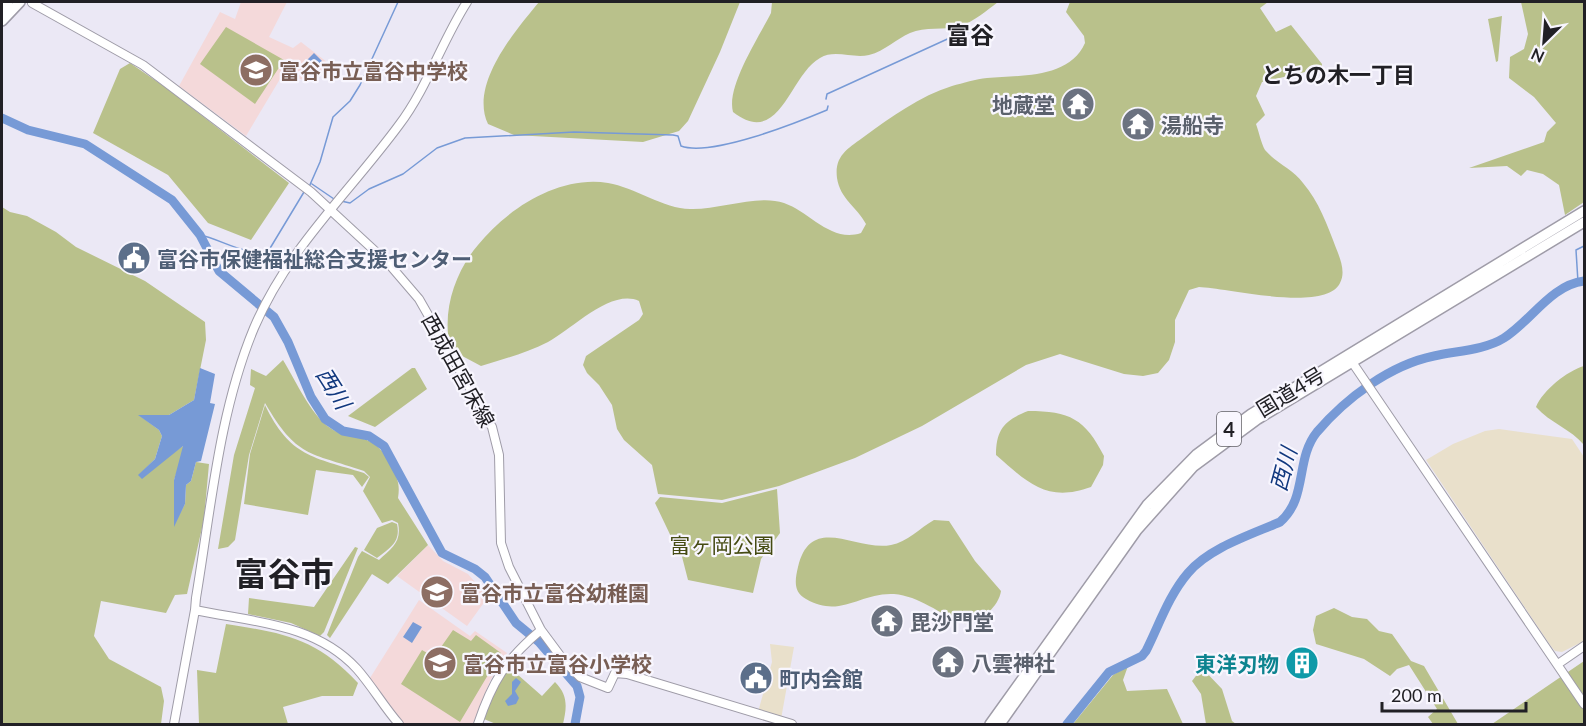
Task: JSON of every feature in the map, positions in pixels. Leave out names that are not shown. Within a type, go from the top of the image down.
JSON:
[{"type":"highway","points":[[2,9],[8,2]]},
{"type":"highway","points":[[2,21],[20,2]]},
{"type":"highway","name":"国道4号","points":[[1000,724],[1121,551],[1177,483],[1199,462],[1245,427],[1350,358],[1584,211]]},
{"type":"highway","name":"国道4号","points":[[990,724],[1131,526],[1179,470],[1227,430],[1584,222]]},
{"type":"street","points":[[174,724],[233,392],[258,318],[295,254],[329,208],[407,113],[466,2]]},
{"type":"street","name":"西成田宮床線","points":[[32,3],[143,65],[307,189],[389,264],[419,299],[492,427],[499,455],[501,543],[509,567],[539,632],[568,666],[590,682],[608,688],[612,675],[618,672],[792,724]]},
{"type":"street","points":[[1350,358],[1584,704]]},
{"type":"street","points":[[195,610],[281,626],[313,637],[357,669],[399,724]]},
{"type":"street","points":[[478,724],[486,700],[502,669],[526,642],[539,632]]},
{"type":"street","points":[[1558,664],[1584,646]]},
{"type":"shaded area","name":"富谷市立富谷中学校","points":[[241,2],[287,2],[269,37],[293,48],[301,42],[332,66],[307,81],[283,74],[246,136],[179,86],[220,12],[235,19]]},
{"type":"shaded area","points":[[1499,429],[1572,439],[1584,457],[1584,641],[1562,652],[1555,651],[1550,645],[1426,460],[1453,444],[1485,431]]},
{"type":"shaded area","name":"富谷市立富谷幼稚園","points":[[428,545],[443,561],[468,574],[488,597],[467,626],[397,576]]},
{"type":"shaded area","name":"富谷市立富谷小学校","points":[[419,600],[470,636],[475,631],[507,653],[490,681],[473,724],[404,724],[370,678]]},
{"type":"shaded area","points":[[770,644],[794,647],[781,719],[758,712],[772,662]]},
{"type":"green space","points":[[539,2],[740,2],[688,121],[679,131],[643,142],[514,135],[488,124],[484,108],[485,92],[490,75],[508,42]]},
{"type":"green space","points":[[772,2],[998,2],[965,24],[916,31],[869,55],[826,55],[810,66],[783,105],[773,115],[762,121],[749,121],[733,112],[734,89],[745,62],[771,13]]},
{"type":"green space","points":[[1070,2],[1268,2],[1260,8],[1276,32],[1291,25],[1322,64],[1322,68],[1262,82],[1256,96],[1265,115],[1256,124],[1265,150],[1299,178],[1309,190],[1322,214],[1339,256],[1342,270],[1340,283],[1331,292],[1297,298],[1199,287],[1189,290],[1175,320],[1175,342],[1169,360],[1158,373],[1143,376],[1124,374],[1060,354],[1026,365],[922,426],[855,458],[779,486],[722,500],[658,494],[652,465],[624,440],[617,429],[612,405],[583,365],[586,356],[639,320],[643,314],[639,301],[616,300],[592,312],[548,342],[523,353],[481,366],[451,350],[448,336],[449,308],[456,281],[470,256],[490,232],[519,207],[571,184],[590,182],[618,185],[670,206],[690,209],[750,201],[774,201],[794,207],[821,225],[840,234],[861,233],[866,224],[845,197],[837,178],[838,163],[844,153],[853,144],[896,114],[940,90],[983,79],[1042,73],[1068,63],[1078,55],[1085,43],[1084,36],[1066,12]]},
{"type":"green space","points":[[1521,2],[1584,2],[1584,202],[1565,215],[1559,185],[1543,174],[1527,170],[1521,176],[1507,166],[1469,168],[1544,142],[1547,132],[1556,123],[1534,97],[1509,78],[1510,57],[1524,49],[1528,34]]},
{"type":"green space","points":[[1502,16],[1498,61],[1496,62],[1488,19]]},
{"type":"green space","points":[[226,27],[284,60],[255,104],[200,64]]},
{"type":"green space","points":[[130,63],[165,87],[289,183],[251,240],[208,223],[168,175],[93,133],[120,69]]},
{"type":"green space","points":[[2,207],[10,212],[27,216],[56,232],[76,247],[145,281],[205,322],[206,340],[194,400],[169,415],[139,415],[159,430],[162,436],[155,459],[139,475],[183,446],[183,454],[174,480],[174,525],[185,504],[186,485],[191,481],[196,462],[209,464],[204,519],[187,594],[175,595],[166,613],[101,601],[94,636],[109,659],[161,687],[164,701],[161,724],[2,724]]},
{"type":"green space","points":[[283,360],[307,401],[323,422],[342,434],[368,441],[385,454],[397,479],[398,498],[428,545],[388,584],[372,574],[330,638],[327,635],[358,557],[362,551],[379,560],[397,540],[398,523],[392,520],[382,523],[363,491],[370,477],[364,471],[317,456],[296,444],[276,421],[265,403],[249,455],[235,540],[228,547],[218,549],[234,455],[255,388],[250,385],[251,369],[266,376]]},
{"type":"green space","points":[[1584,366],[1584,445],[1536,407],[1544,394],[1556,382]]},
{"type":"green space","points":[[415,368],[427,389],[375,427],[348,416]]},
{"type":"green space","points":[[265,405],[274,422],[294,445],[317,458],[364,473],[369,477],[362,487],[353,475],[316,470],[308,515],[244,504],[250,454]]},
{"type":"green space","points":[[1028,411],[1065,415],[1090,433],[1104,456],[1103,465],[1091,487],[1062,493],[1039,488],[996,455],[998,438],[1003,427],[1013,418]]},
{"type":"green space","name":"富ヶ岡公園","points":[[777,489],[780,533],[761,559],[753,593],[688,580],[680,549],[676,547],[655,503],[660,497],[722,503]]},
{"type":"green space","points":[[934,520],[949,521],[975,561],[1001,591],[992,609],[981,618],[962,623],[903,595],[882,594],[840,606],[830,606],[806,599],[799,593],[796,581],[798,567],[804,551],[813,541],[837,538],[878,546],[891,545],[908,538]]},
{"type":"green space","points":[[392,522],[397,524],[398,530],[396,540],[390,548],[377,558],[364,550],[377,528]]},
{"type":"green space","points":[[355,547],[358,548],[324,632],[320,636],[291,623],[248,614],[249,598],[314,607]]},
{"type":"green space","points":[[1334,608],[1352,617],[1367,619],[1379,631],[1392,634],[1411,661],[1424,666],[1458,724],[1433,724],[1428,717],[1437,709],[1409,665],[1397,669],[1390,676],[1364,659],[1316,644],[1313,630],[1316,616]]},
{"type":"green space","points":[[226,624],[282,635],[313,647],[343,668],[358,683],[353,696],[322,696],[283,707],[288,724],[199,724],[197,670],[216,673]]},
{"type":"green space","points":[[453,630],[471,641],[476,635],[501,653],[460,722],[401,684],[422,650],[434,657]]},
{"type":"green space","points":[[1584,661],[1584,724],[1492,724]]},
{"type":"green space","points":[[1128,666],[1123,680],[1127,691],[1167,689],[1183,724],[1073,724],[1113,675]]},
{"type":"green space","points":[[509,667],[542,696],[555,682],[565,702],[563,724],[496,724],[484,719],[496,688]]},
{"type":"green space","points":[[1202,668],[1222,689],[1232,721],[1236,724],[1206,724],[1201,694],[1192,681]]},
{"type":"water","points":[[314,53],[322,61],[309,74],[302,65]]},
{"type":"water","points":[[200,368],[215,374],[210,403],[215,404],[201,461],[196,462],[191,481],[186,485],[185,504],[174,527],[174,480],[183,446],[142,479],[138,475],[155,459],[162,436],[159,430],[138,415],[169,415],[194,400]]},
{"type":"water","points":[[413,622],[422,627],[412,643],[403,637]]},
{"type":"water","points":[[516,678],[521,682],[515,691],[519,698],[516,704],[508,706],[505,701],[512,694],[512,682]]},
{"type":"waterway","points":[[309,187],[320,162],[333,117],[350,101],[360,85],[398,2]]},
{"type":"waterway","points":[[826,99],[827,94],[954,36],[983,27]]},
{"type":"waterway","points":[[341,201],[350,203],[369,189],[403,174],[437,148],[465,138],[574,132],[673,135],[678,136],[681,146],[712,147],[775,130],[827,110],[828,106]]},
{"type":"waterway","name":"西川","points":[[2,118],[28,130],[85,144],[172,200],[200,235],[219,271],[274,317],[288,342],[311,397],[325,419],[343,431],[369,436],[384,446],[442,553],[475,569],[485,577],[516,623],[539,642],[577,686],[580,697],[575,724]]},
{"type":"waterway","points":[[312,184],[334,199]]},
{"type":"waterway","points":[[200,235],[252,252],[269,250],[304,192]]},
{"type":"waterway","points":[[1578,282],[1576,250],[1584,246]]},
{"type":"waterway","name":"西川","points":[[1067,724],[1109,672],[1142,656],[1175,591],[1197,564],[1218,549],[1280,522],[1289,512],[1298,490],[1310,443],[1329,419],[1355,395],[1385,375],[1418,360],[1479,348],[1496,342],[1514,331],[1561,289],[1584,281]]},
{"type":"place","name":"富谷市立富谷中学校","points":[[256,70]]},
{"type":"place","name":"地蔵堂","points":[[1078,104]]},
{"type":"place","name":"湯船寺","points":[[1138,124]]},
{"type":"place","name":"富谷市保健福祉総合支援センター","points":[[134,258]]},
{"type":"place","name":"富谷市立富谷幼稚園","points":[[437,592]]},
{"type":"place","name":"毘沙門堂","points":[[887,621]]},
{"type":"place","name":"八雲神社","points":[[948,662]]},
{"type":"place","name":"富谷市立富谷小学校","points":[[440,663]]},
{"type":"place","name":"東洋刃物","points":[[1302,663]]},
{"type":"place","name":"町内会館","points":[[756,678]]},
{"type":"district","name":"富谷","points":[[970,34]]},
{"type":"district","name":"とちの木一丁目","points":[[1338,74]]},
{"type":"district","name":"富谷市","points":[[284,573]]}]
